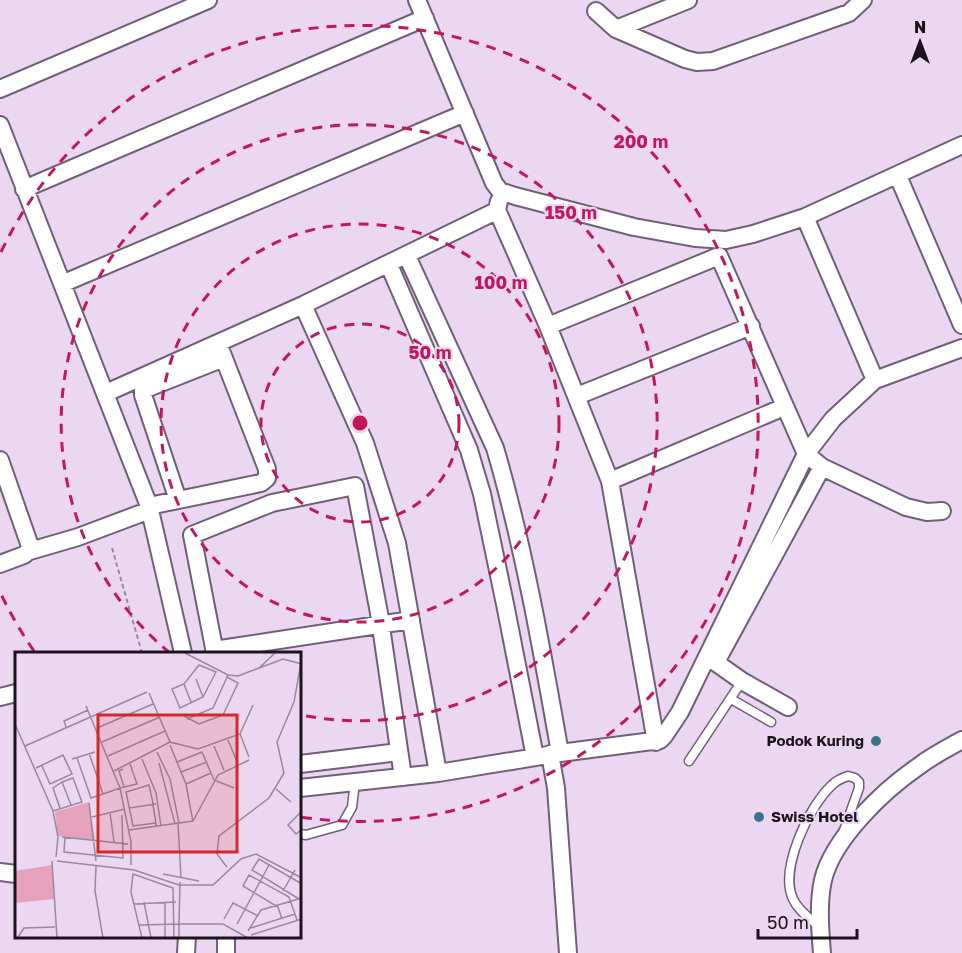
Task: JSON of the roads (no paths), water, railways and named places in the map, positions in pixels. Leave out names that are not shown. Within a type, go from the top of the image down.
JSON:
[{"type":"street","points":[[0,89],[208,0]]},
{"type":"street","points":[[417,0],[489,172],[500,191],[497,210],[548,326],[610,481],[656,742]]},
{"type":"street","points":[[616,29],[688,0]]},
{"type":"street","points":[[596,10],[616,29],[697,62],[713,61],[849,13],[863,0]]},
{"type":"street","points":[[24,189],[425,18]]},
{"type":"street","points":[[64,283],[465,113]]},
{"type":"street","points":[[0,125],[64,283],[150,508],[181,652]]},
{"type":"street","points":[[500,191],[634,227],[712,240],[726,240],[805,217],[962,146]]},
{"type":"street","points":[[898,176],[962,325]]},
{"type":"street","points":[[178,500],[143,390],[303,305],[389,265],[497,210]]},
{"type":"street","points":[[805,217],[875,380]]},
{"type":"street","points":[[406,256],[495,448],[530,594],[548,755]]},
{"type":"street","points":[[548,326],[719,256],[806,454],[822,467],[917,511],[942,511]]},
{"type":"street","points":[[389,265],[469,450],[482,494],[503,593],[556,788],[568,953]]},
{"type":"street","points":[[303,305],[365,442],[398,543],[438,773]]},
{"type":"street","points":[[577,396],[751,326]]},
{"type":"street","points":[[711,659],[806,454],[833,419],[875,380],[962,348]]},
{"type":"street","points":[[106,393],[221,350]]},
{"type":"street","points":[[0,564],[30,551],[78,537],[150,508],[261,483],[268,475],[221,350]]},
{"type":"street","points":[[610,481],[784,407]]},
{"type":"street","points":[[0,459],[30,551]]},
{"type":"street","points":[[302,788],[438,773],[548,755],[656,742],[664,736],[680,712],[822,467]]},
{"type":"street","points":[[403,777],[380,624],[355,486],[272,503],[192,535],[214,652],[380,624],[411,620]]},
{"type":"street","points":[[711,659],[742,681],[788,707]]},
{"type":"street","points":[[0,697],[15,693]]},
{"type":"street","points":[[822,953],[820,899],[824,879],[839,845],[897,782],[962,740]]},
{"type":"street","points":[[302,764],[399,752]]},
{"type":"street","points":[[355,757],[355,782]]},
{"type":"street","points":[[0,872],[15,874]]},
{"type":"street","points":[[186,953],[187,938]]},
{"type":"lane","points":[[689,761],[742,681]]},
{"type":"lane","points":[[731,699],[771,722]]},
{"type":"lane","points":[[821,929],[792,898],[791,871],[799,837],[814,807],[831,786],[848,776],[859,782],[859,788],[839,845]]},
{"type":"lane","points":[[302,834],[342,825],[352,807],[355,782]]},
{"type":"place","name":"Podok Kuring","points":[[876,741]]},
{"type":"place","name":"Swiss Hotel","points":[[759,817]]}]
